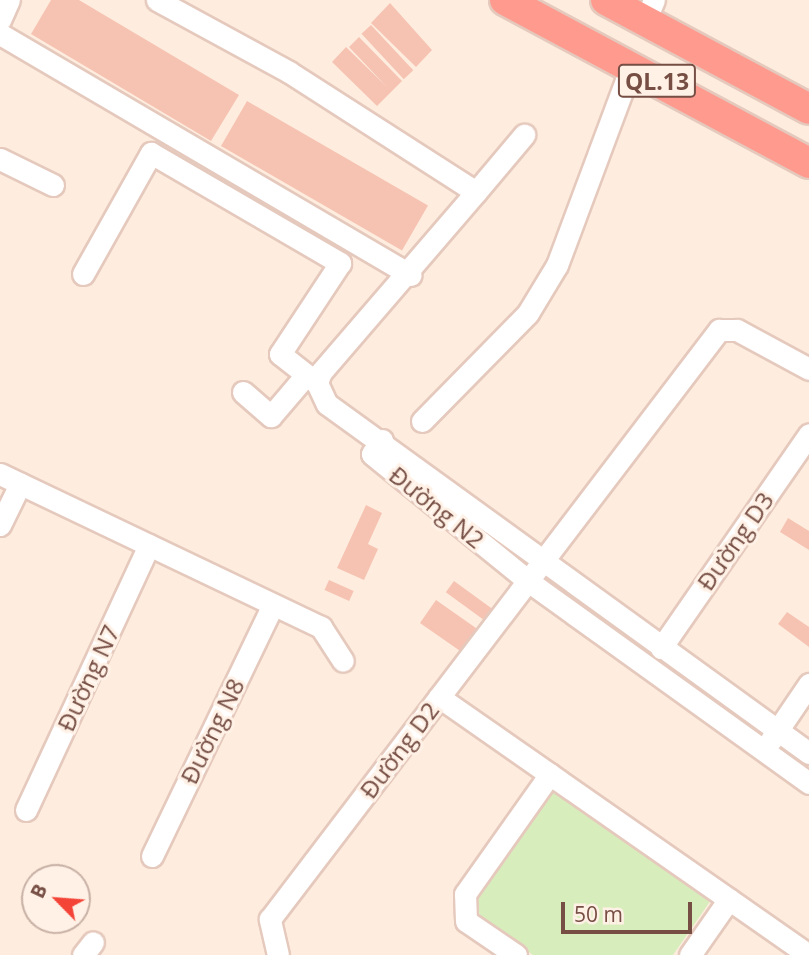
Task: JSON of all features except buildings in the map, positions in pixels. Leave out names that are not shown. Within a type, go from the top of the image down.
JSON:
[{"type":"highway","name":"QL.13","points":[[505,0],[809,163]]},
{"type":"highway","name":"QL.13","points":[[606,0],[649,10],[809,109]]},
{"type":"highway","points":[[631,67],[649,10]]},
{"type":"street","points":[[0,20],[9,0]]},
{"type":"street","points":[[157,0],[289,72],[476,192]]},
{"type":"street","points":[[0,34],[410,275]]},
{"type":"street","points":[[422,421],[528,313],[557,265],[631,67]]},
{"type":"street","points":[[243,392],[271,416],[312,379],[410,275],[524,135]]},
{"type":"street","points":[[83,274],[150,153],[340,263],[280,354],[312,379],[327,404],[382,440]]},
{"type":"street","points":[[0,159],[53,185]]},
{"type":"street","name":"Đường D2","points":[[278,955],[270,919],[719,330],[737,330],[809,369]]},
{"type":"street","name":"Đường D3","points":[[661,648],[809,434]]},
{"type":"street","name":"Đường N2","points":[[809,753],[543,563],[382,440],[372,454],[528,581],[809,783]]},
{"type":"street","points":[[0,474],[320,627],[343,661]]},
{"type":"street","points":[[0,525],[20,484]]},
{"type":"street","name":"Đường N7","points":[[26,810],[149,545]]},
{"type":"street","name":"Đường N8","points":[[152,856],[273,605]]},
{"type":"street","points":[[765,751],[809,684]]},
{"type":"street","points":[[439,697],[809,955]]},
{"type":"street","points":[[516,955],[467,921],[465,894],[550,774]]},
{"type":"street","points":[[690,955],[729,899]]},
{"type":"green space","points":[[551,789],[711,900],[673,955],[533,955],[480,919],[477,897]]}]
